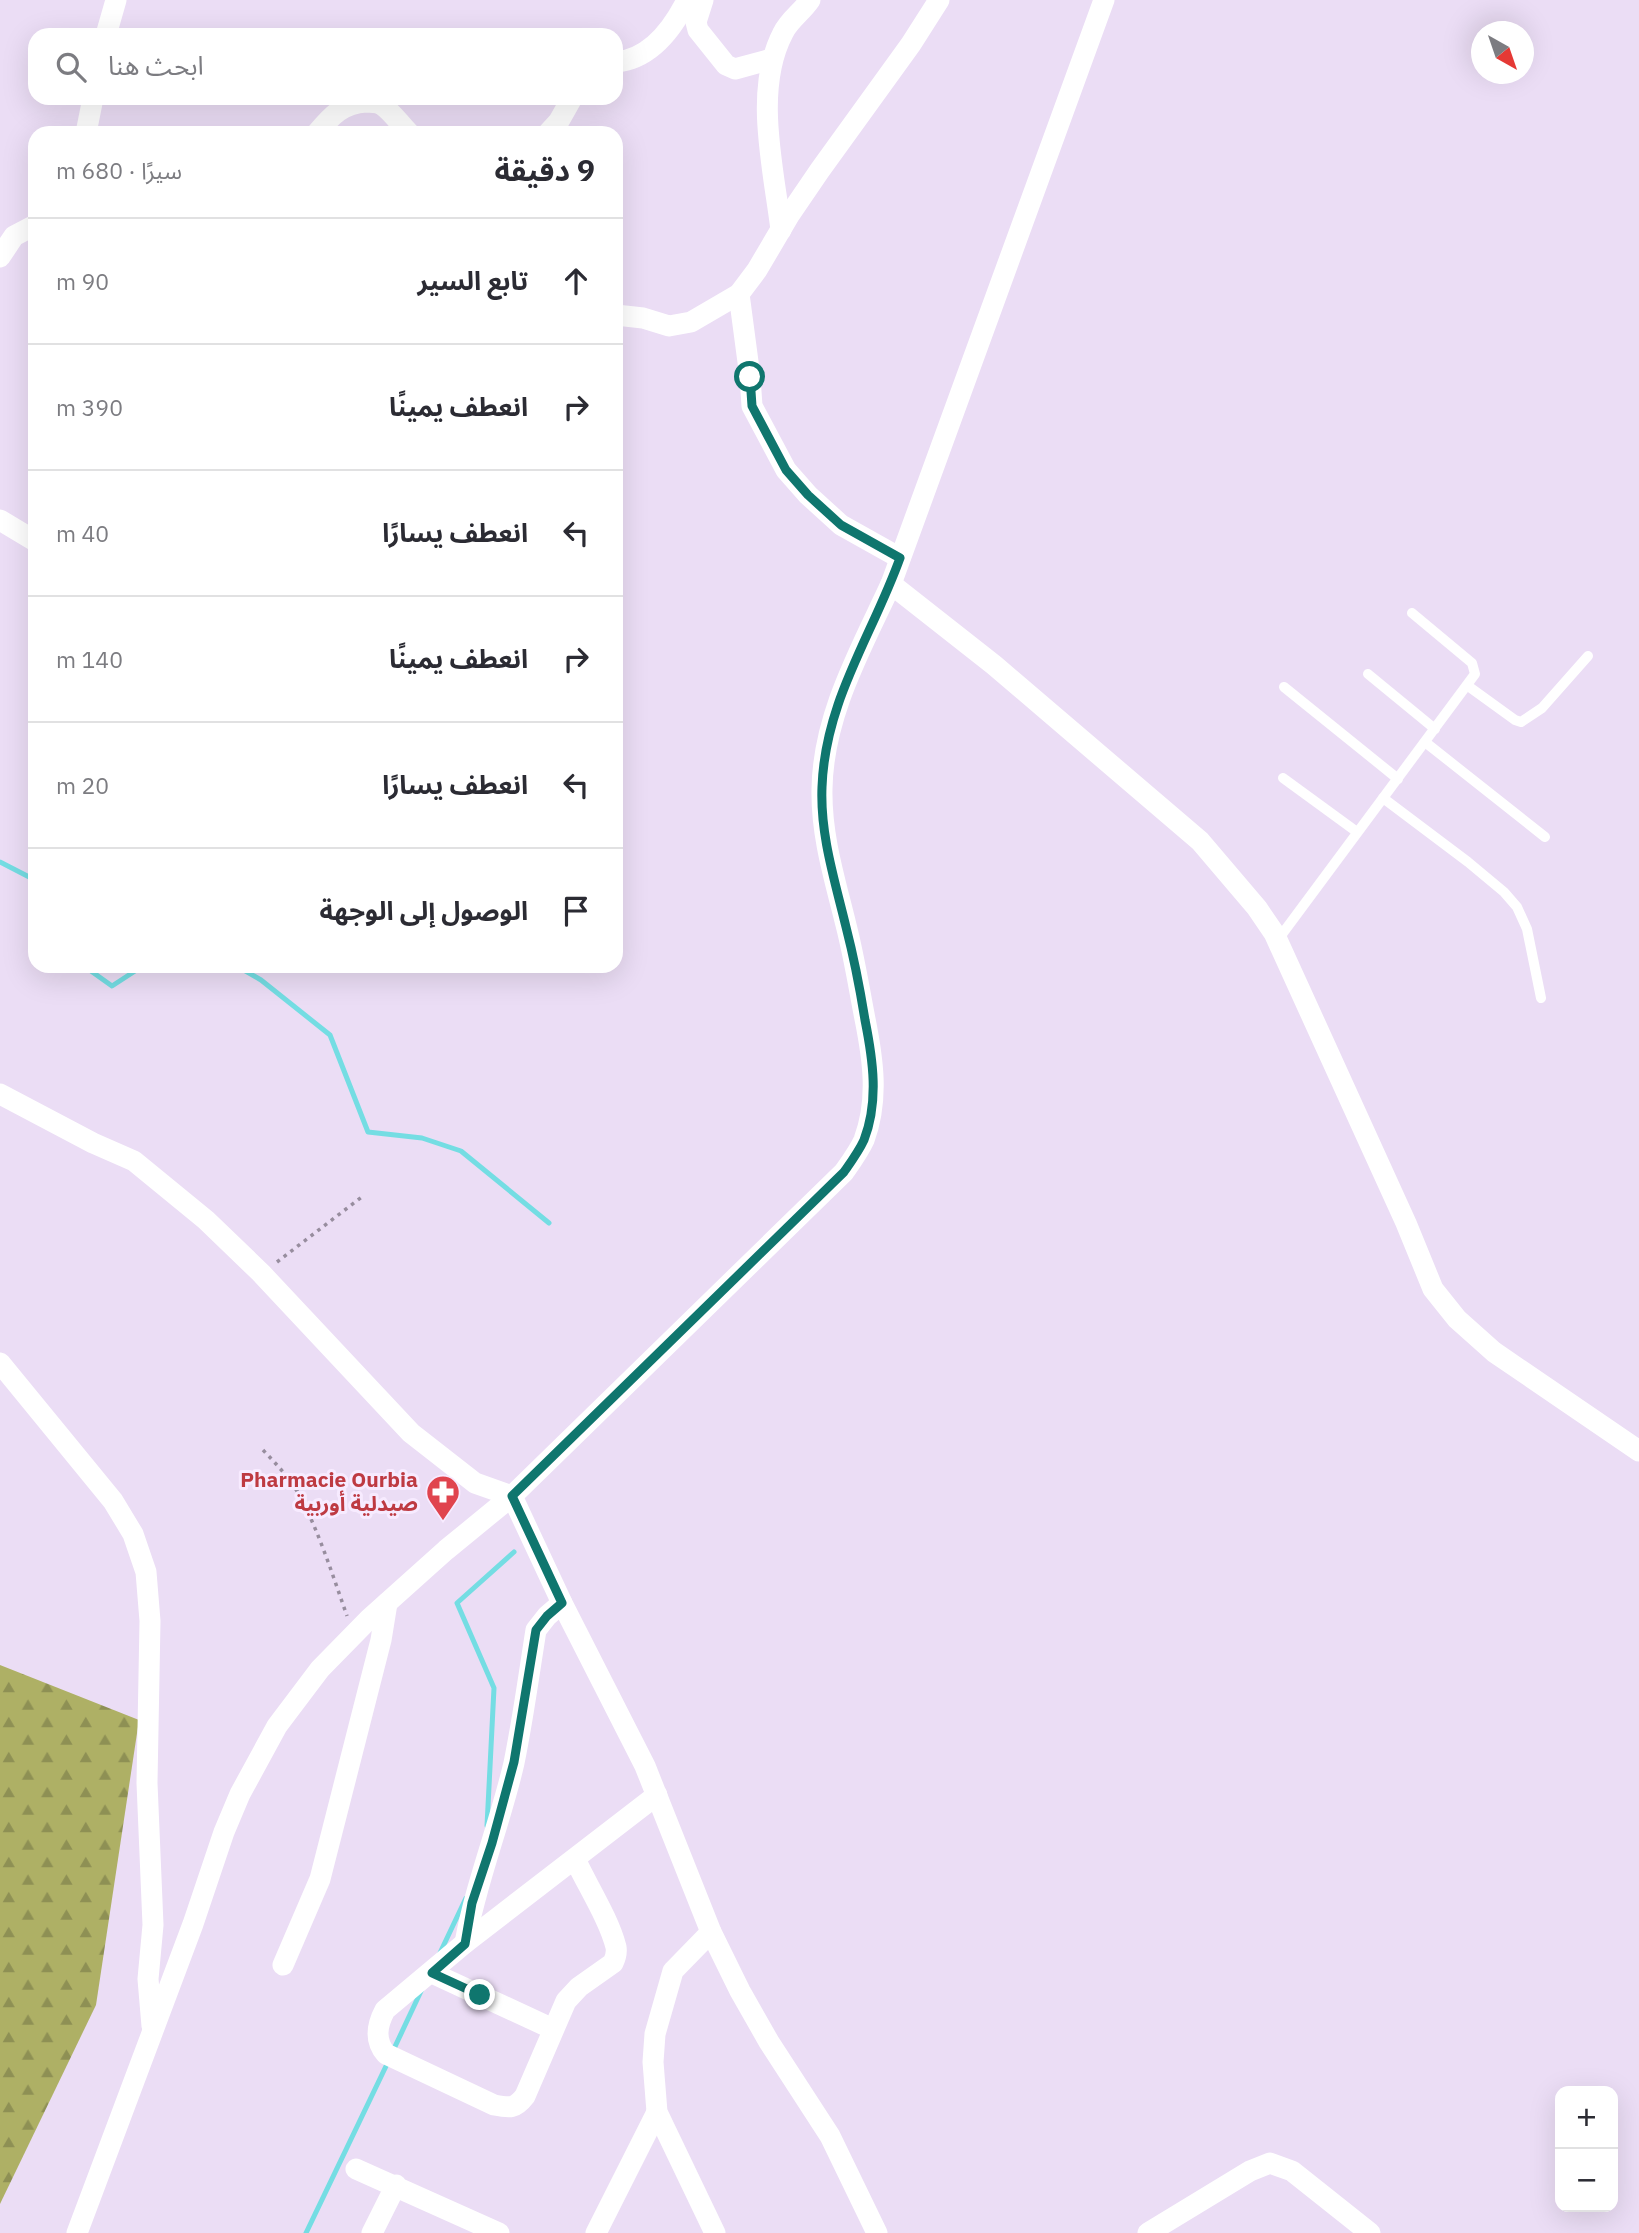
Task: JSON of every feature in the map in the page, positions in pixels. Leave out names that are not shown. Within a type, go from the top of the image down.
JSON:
[{"type":"street","points":[[108,28],[116,0]]},
{"type":"street","points":[[623,60],[640,55],[663,37],[679,17],[687,0]]},
{"type":"street","points":[[703,0],[696,22],[698,30],[726,65],[735,69],[772,59]]},
{"type":"street","points":[[781,230],[770,159],[768,102],[772,59],[789,24],[810,0]]},
{"type":"street","points":[[623,316],[643,318],[669,326],[691,322],[739,294],[820,170],[911,44],[939,0]]},
{"type":"street","points":[[77,2233],[193,1924],[224,1832],[257,1762],[277,1726],[300,1694],[354,1634],[512,1496],[844,1172],[863,1141],[871,1113],[873,1059],[823,827],[825,750],[831,722],[855,660],[891,584],[1104,0]]},
{"type":"street","points":[[87,126],[92,105]]},
{"type":"street","points":[[323,126],[343,107],[356,105]]},
{"type":"street","points":[[382,105],[402,126]]},
{"type":"street","points":[[554,126],[568,105]]},
{"type":"street","points":[[0,257],[14,236],[28,229]]},
{"type":"street","points":[[739,294],[752,406],[786,470],[808,495],[841,525],[900,558]]},
{"type":"street","points":[[0,520],[28,537]]},
{"type":"street","points":[[891,584],[995,665],[1200,841],[1257,908],[1277,941],[1406,1223],[1433,1289],[1457,1319],[1494,1352],[1639,1451]]},
{"type":"street","points":[[0,1094],[93,1143],[134,1161],[206,1220],[261,1273],[411,1433],[475,1483],[512,1496],[562,1603],[645,1766],[711,1932],[740,1992],[830,2136],[877,2233]]},
{"type":"street","points":[[0,1363],[113,1501],[133,1534],[146,1572],[150,1621],[147,1783],[153,1926],[148,1979],[152,2030]]},
{"type":"street","points":[[283,1965],[320,1879],[381,1640],[387,1603]]},
{"type":"street","points":[[465,1944],[472,1903],[514,1762],[536,1630],[562,1603]]},
{"type":"street","points":[[575,1859],[610,1931],[617,1949],[616,1957],[613,1963],[579,1987],[566,2001],[525,2096],[519,2104],[510,2108],[494,2105],[386,2054],[382,2049],[377,2026],[385,2011],[465,1944],[657,1795]]},
{"type":"street","points":[[711,1932],[673,1971],[655,2034],[653,2062],[657,2112],[715,2233]]},
{"type":"street","points":[[432,1973],[553,2029]]},
{"type":"street","points":[[596,2233],[657,2112]]},
{"type":"street","points":[[1148,2233],[1250,2171],[1270,2163],[1292,2171],[1370,2233]]},
{"type":"street","points":[[356,2169],[499,2233]]},
{"type":"street","points":[[372,2233],[396,2185]]},
{"type":"lane","points":[[1277,941],[1475,674],[1472,663],[1412,613]]},
{"type":"lane","points":[[1468,686],[1521,722],[1542,708],[1588,656]]},
{"type":"lane","points":[[1368,674],[1435,729]]},
{"type":"lane","points":[[1284,687],[1398,779]]},
{"type":"lane","points":[[1425,742],[1545,837]]},
{"type":"lane","points":[[1283,778],[1357,832]]},
{"type":"lane","points":[[1383,798],[1468,862],[1504,892],[1517,907],[1527,929],[1541,999]]},
{"type":"path","points":[[261,1273],[363,1196]]},
{"type":"path","points":[[263,1450],[283,1471],[300,1496],[354,1634]]},
{"type":"green space","points":[[0,1665],[139,1720],[96,2005],[0,2204]]},
{"type":"waterway","points":[[0,862],[28,876]]},
{"type":"waterway","points":[[94,973],[112,986],[132,973]]},
{"type":"waterway","points":[[249,973],[330,1035],[368,1132],[422,1138],[461,1151],[549,1223]]},
{"type":"waterway","points":[[487,1826],[494,1688],[457,1603],[514,1552]]},
{"type":"waterway","points":[[439,1955],[466,1898]]},
{"type":"waterway","points":[[392,2053],[422,1989]]},
{"type":"waterway","points":[[306,2233],[388,2062]]},
{"type":"place","name":"Pharmacie Ourbia صيدلية أوربية","points":[[443,1522]]},
{"type":"route","points":[[480,1995],[432,1973],[465,1944],[472,1903],[514,1762],[536,1630],[562,1603],[512,1496],[844,1172],[863,1141],[871,1113],[873,1059],[847,929],[828,854],[823,827],[822,788],[825,750],[831,722],[900,558],[841,525],[808,495],[786,470],[752,406],[750,377]]}]
